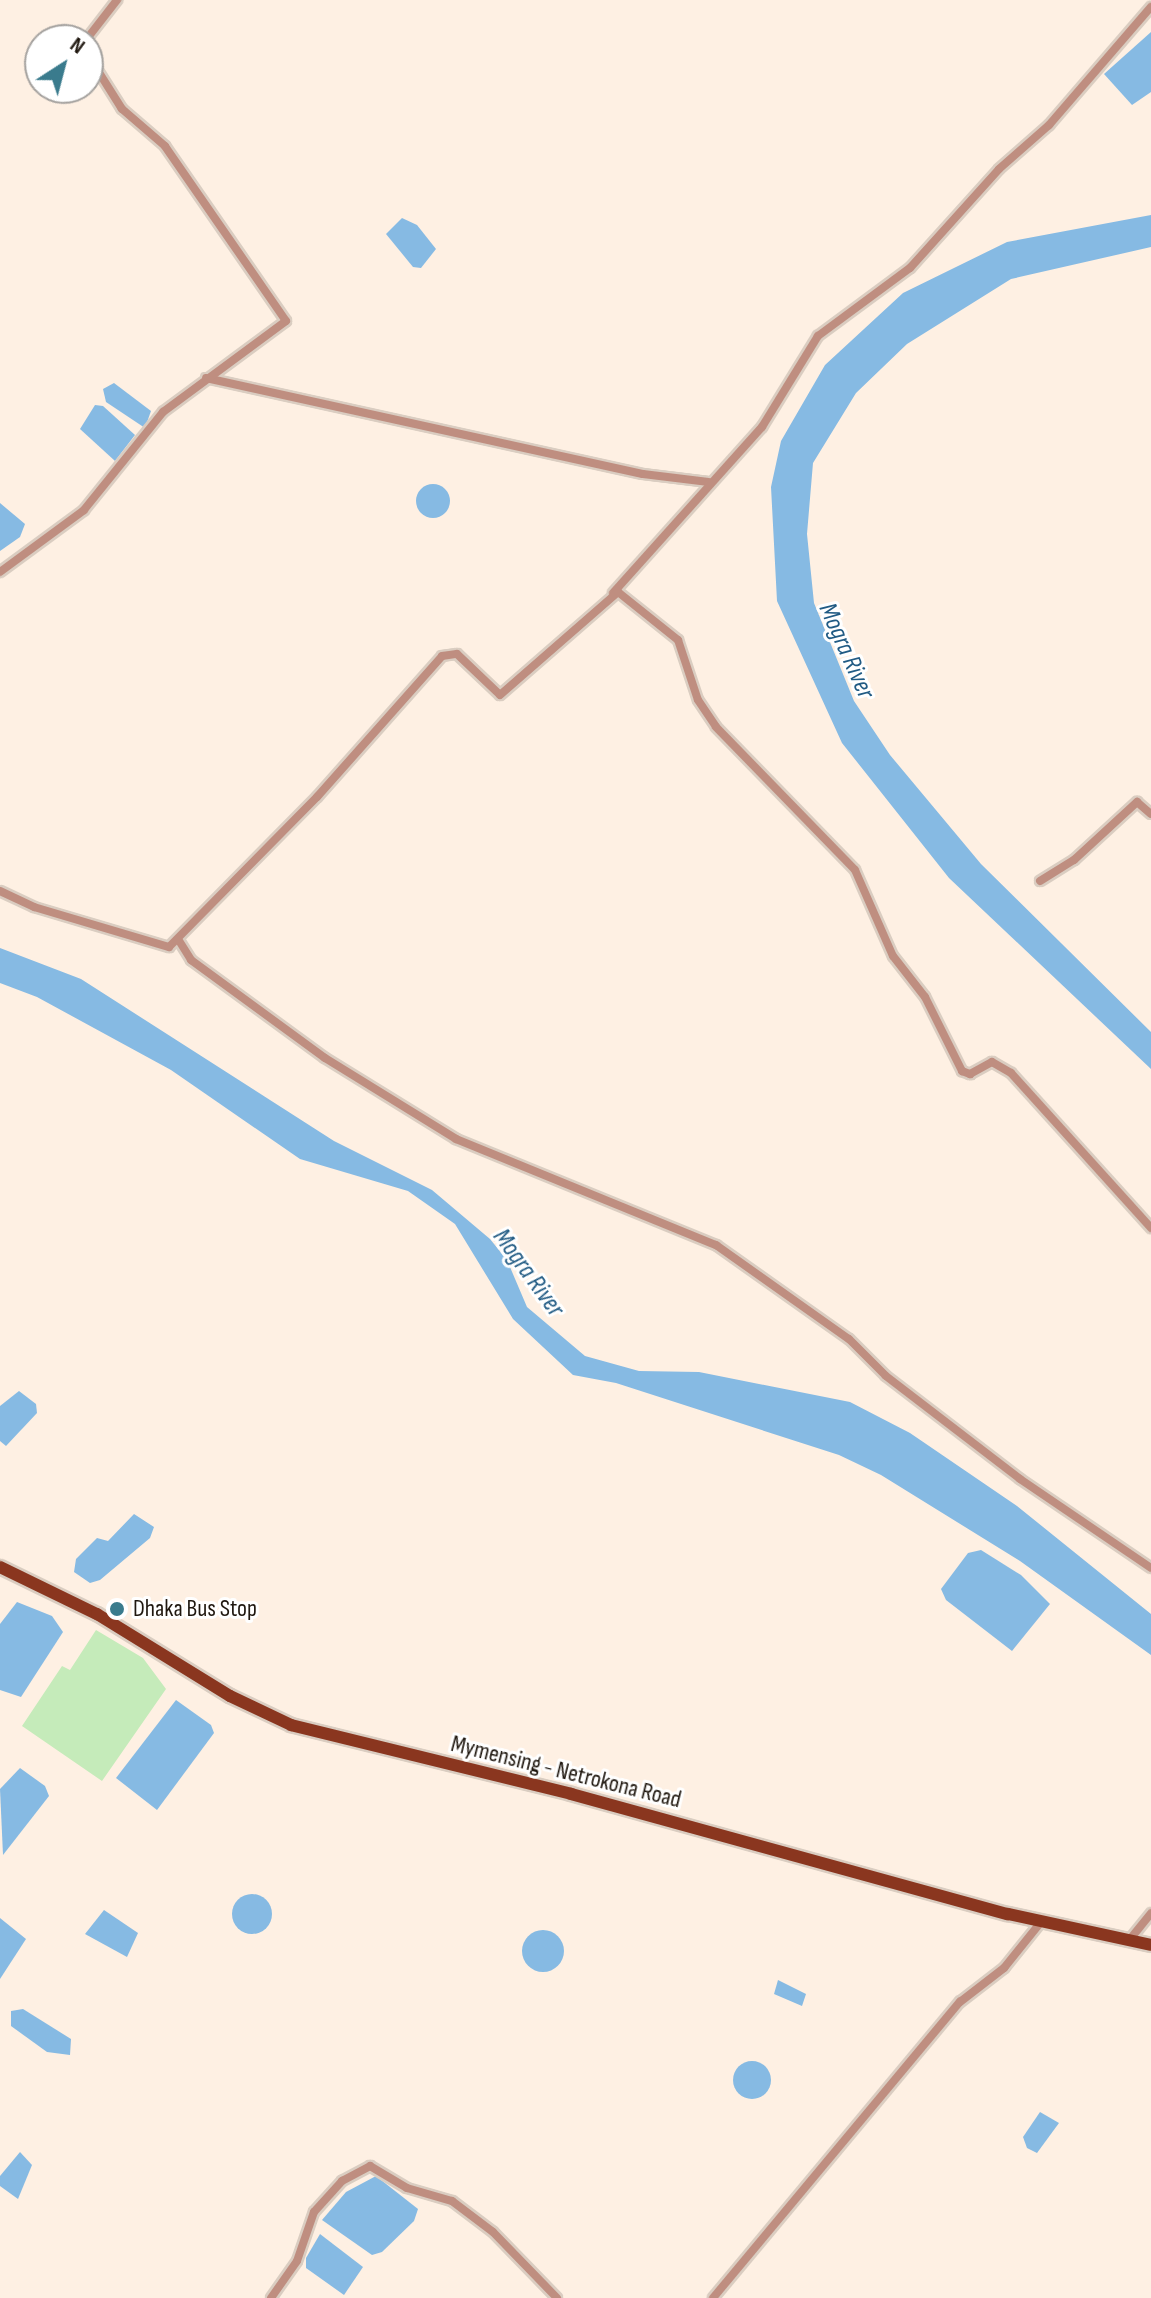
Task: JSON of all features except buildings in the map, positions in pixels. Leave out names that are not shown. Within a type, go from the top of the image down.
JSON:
[{"type":"main road","name":"Mymensing - Netrokona Road","points":[[0,1567],[97,1614],[230,1696],[291,1725],[571,1794],[1041,1922],[1131,1938],[1151,1945]]},
{"type":"street","points":[[98,24],[117,0]]},
{"type":"street","points":[[0,891],[159,947],[169,947],[317,797],[442,656],[457,654],[500,695],[511,690],[649,558],[709,482],[762,427],[818,336],[910,268],[999,169],[1049,125],[1151,7]]},
{"type":"street","points":[[0,572],[84,510],[163,412],[206,378],[284,325],[286,319],[171,155],[122,109],[104,80]]},
{"type":"street","points":[[206,378],[643,474],[709,482]]},
{"type":"street","points":[[613,593],[623,595],[678,640],[698,700],[716,727],[855,870],[893,956],[925,997],[962,1071],[970,1074],[992,1062],[1011,1073],[1151,1228]]},
{"type":"street","points":[[1040,881],[1074,860],[1137,802],[1151,814]]},
{"type":"street","points":[[178,939],[191,960],[325,1058],[456,1139],[716,1245],[849,1339],[886,1376],[1020,1479],[1151,1568]]},
{"type":"street","points":[[1131,1938],[1151,1913]]},
{"type":"street","points":[[713,2298],[960,2002],[1004,1968],[1041,1922]]},
{"type":"street","points":[[271,2298],[297,2261],[314,2212],[342,2181],[370,2166],[407,2188],[452,2201],[493,2232],[557,2298]]},
{"type":"green space","points":[[96,1630],[143,1658],[166,1689],[102,1781],[22,1726],[62,1666],[70,1670]]},
{"type":"water","points":[[1151,32],[1151,92],[1132,105],[1104,74]]},
{"type":"water","points":[[1151,215],[1151,247],[1011,279],[907,344],[856,393],[813,463],[807,534],[814,603],[854,701],[890,755],[981,864],[1151,1032],[1151,1069],[949,878],[842,743],[777,601],[771,487],[781,441],[825,365],[903,293],[1007,242]]},
{"type":"water","points":[[402,218],[417,225],[436,249],[421,268],[413,267],[386,234]]},
{"type":"water","points":[[114,383],[151,411],[145,428],[106,402],[103,389]]},
{"type":"water","points":[[95,405],[103,406],[135,435],[115,461],[80,429]]},
{"type":"water","points":[[433,484],[445,489],[450,501],[445,513],[433,518],[421,513],[416,501],[421,489]]},
{"type":"water","points":[[0,503],[25,524],[20,537],[0,551]]},
{"type":"water","points":[[0,948],[81,979],[334,1141],[432,1190],[490,1239],[507,1260],[527,1307],[585,1356],[639,1371],[699,1372],[850,1402],[910,1433],[1017,1506],[1151,1614],[1151,1655],[1020,1561],[881,1475],[839,1455],[616,1383],[573,1375],[513,1319],[455,1224],[408,1191],[300,1159],[171,1070],[37,997],[0,983]]},
{"type":"water","points":[[19,1391],[36,1404],[37,1413],[6,1446],[0,1441],[0,1406]]},
{"type":"water","points":[[134,1514],[154,1527],[150,1538],[100,1580],[90,1583],[74,1572],[76,1559],[97,1538],[108,1541]]},
{"type":"water","points":[[981,1550],[1021,1575],[1050,1604],[1012,1651],[946,1600],[941,1589],[968,1553]]},
{"type":"water","points":[[17,1602],[52,1616],[63,1632],[21,1697],[0,1690],[0,1624]]},
{"type":"water","points":[[176,1700],[211,1725],[214,1733],[157,1810],[116,1778]]},
{"type":"water","points":[[20,1768],[45,1786],[49,1796],[3,1855],[0,1789]]},
{"type":"water","points":[[252,1894],[266,1900],[272,1914],[266,1928],[252,1934],[238,1928],[232,1914],[238,1900]]},
{"type":"water","points":[[104,1910],[138,1933],[127,1957],[85,1934]]},
{"type":"water","points":[[0,1918],[26,1939],[0,1979]]},
{"type":"water","points":[[543,1930],[558,1936],[564,1951],[558,1966],[543,1972],[528,1966],[522,1951],[528,1936]]},
{"type":"water","points":[[778,1980],[806,1994],[802,2006],[774,1994]]},
{"type":"water","points":[[23,2009],[71,2039],[70,2055],[47,2052],[11,2026],[11,2011]]},
{"type":"water","points":[[752,2061],[765,2067],[771,2080],[765,2093],[752,2099],[739,2093],[733,2080],[739,2067]]},
{"type":"water","points":[[1040,2112],[1059,2123],[1037,2153],[1027,2148],[1023,2137]]},
{"type":"water","points":[[20,2152],[32,2165],[18,2199],[0,2186],[0,2176]]},
{"type":"water","points":[[376,2176],[418,2209],[414,2221],[382,2252],[372,2255],[322,2220],[346,2192]]},
{"type":"water","points":[[320,2234],[363,2267],[344,2295],[306,2268],[306,2258]]},
{"type":"place","name":"Dhaka Bus Stop","points":[[117,1609]]},
{"type":"water label","name":"Mogra River","points":[[846,651]]},
{"type":"water label","name":"Mogra River","points":[[528,1273]]}]
